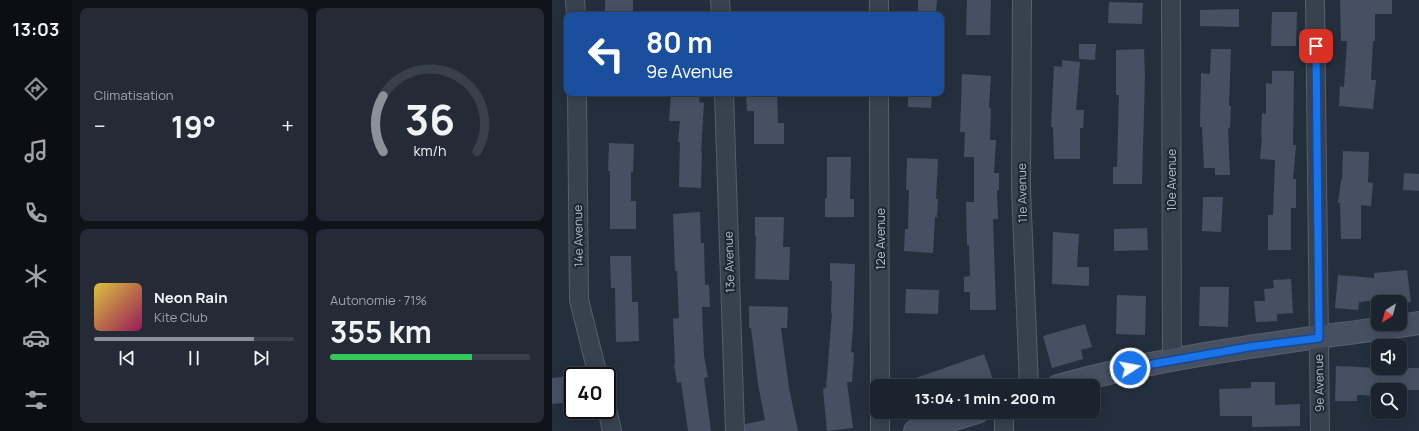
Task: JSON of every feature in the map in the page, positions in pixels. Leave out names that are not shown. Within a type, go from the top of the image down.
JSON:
[{"type":"street","points":[[576,0],[576,12]]},
{"type":"street","points":[[720,0],[721,12]]},
{"type":"street","points":[[879,0],[879,12]]},
{"type":"street","name":"11e Avenue","points":[[1022,0],[1021,188],[1029,379]]},
{"type":"street","name":"10e Avenue","points":[[1171,0],[1172,360]]},
{"type":"street","name":"9e Avenue","points":[[1315,0],[1320,431]]},
{"type":"street","name":"14e Avenue","points":[[577,96],[579,300],[596,367]]},
{"type":"street","name":"13e Avenue","points":[[724,96],[735,431]]},
{"type":"street","name":"12e Avenue","points":[[879,96],[880,379]]},
{"type":"street","points":[[1085,379],[1116,371],[1172,360],[1249,347],[1419,323]]},
{"type":"street","points":[[609,419],[612,431]]},
{"type":"street","points":[[880,419],[880,431]]},
{"type":"street","points":[[915,431],[955,419]]},
{"type":"street","points":[[1004,419],[1004,431]]},
{"type":"building","points":[[605,0],[633,0],[633,12],[605,12]]},
{"type":"building","points":[[918,0],[937,0],[936,12],[918,12]]},
{"type":"building","points":[[967,0],[991,0],[990,35],[966,35]]},
{"type":"building","points":[[1340,0],[1392,0],[1392,14],[1375,14],[1375,41],[1373,41],[1371,80],[1376,80],[1373,109],[1339,106],[1340,86],[1344,87],[1347,41],[1341,41]]},
{"type":"building","points":[[1109,2],[1143,3],[1142,24],[1108,23]]},
{"type":"building","points":[[1239,9],[1239,27],[1200,26],[1200,10]]},
{"type":"building","points":[[1272,12],[1297,12],[1296,46],[1271,46]]},
{"type":"building","points":[[1079,44],[1096,44],[1095,60],[1079,59]]},
{"type":"building","points":[[1144,49],[1145,75],[1142,184],[1113,184],[1113,167],[1117,167],[1119,95],[1116,95],[1116,50]]},
{"type":"building","points":[[1211,49],[1231,49],[1229,106],[1231,106],[1230,128],[1228,128],[1230,175],[1215,175],[1215,168],[1204,168],[1202,127],[1200,127],[1201,73],[1210,74]]},
{"type":"building","points":[[1062,60],[1080,62],[1076,110],[1084,110],[1083,128],[1080,128],[1080,159],[1054,159],[1053,127],[1051,127],[1054,66],[1062,67]]},
{"type":"building","points":[[1272,71],[1294,71],[1293,145],[1296,145],[1293,179],[1296,179],[1296,208],[1291,208],[1291,250],[1268,250],[1268,215],[1273,215],[1275,160],[1260,159],[1262,113],[1266,114],[1266,83],[1272,84]]},
{"type":"building","points":[[962,74],[991,76],[989,107],[991,108],[990,140],[996,140],[994,173],[999,173],[999,190],[997,190],[998,219],[993,219],[996,310],[970,310],[970,292],[964,292],[964,277],[970,276],[969,245],[967,245],[966,202],[974,202],[974,157],[964,157],[965,132],[960,132]]},
{"type":"building","points":[[671,96],[700,96],[699,102],[704,103],[701,153],[701,188],[679,187],[680,142],[678,142],[680,121],[669,121]]},
{"type":"building","points":[[746,96],[777,96],[778,123],[784,123],[784,144],[754,144],[754,111],[747,111]]},
{"type":"building","points":[[908,96],[932,96],[931,108],[908,107]]},
{"type":"building","points":[[609,143],[634,144],[633,172],[631,172],[631,201],[636,201],[636,229],[610,229],[610,171],[608,171]]},
{"type":"building","points":[[1343,151],[1369,152],[1368,182],[1373,183],[1371,206],[1361,205],[1361,239],[1341,239],[1340,203],[1338,203],[1342,180]]},
{"type":"building","points":[[827,157],[851,157],[850,199],[854,199],[854,217],[825,217],[825,198],[827,198]]},
{"type":"building","points":[[907,158],[938,159],[936,199],[938,199],[937,217],[935,217],[933,253],[904,251],[905,229],[908,229],[909,190],[906,190]]},
{"type":"building","points":[[1404,173],[1419,174],[1419,191],[1403,190]]},
{"type":"building","points":[[1203,197],[1223,197],[1221,232],[1202,231]]},
{"type":"building","points":[[700,212],[701,243],[704,243],[705,285],[709,285],[710,307],[702,307],[704,356],[708,377],[704,378],[711,431],[688,431],[681,382],[677,383],[674,365],[673,319],[679,318],[677,271],[675,271],[673,214]]},
{"type":"building","points":[[755,217],[784,217],[783,247],[790,247],[789,280],[755,279]]},
{"type":"building","points":[[1147,228],[1148,250],[1114,251],[1114,229]]},
{"type":"building","points":[[1053,232],[1079,234],[1077,267],[1089,267],[1089,286],[1052,284]]},
{"type":"building","points":[[610,256],[631,256],[632,302],[638,302],[639,341],[616,342],[615,288],[611,288]]},
{"type":"building","points":[[830,263],[855,264],[851,352],[854,353],[852,382],[847,382],[853,428],[827,431],[823,389],[826,388],[832,313],[832,281],[830,281]]},
{"type":"building","points":[[1407,270],[1411,302],[1407,302],[1407,295],[1371,295],[1371,301],[1359,302],[1358,310],[1335,308],[1338,275],[1374,278],[1374,273]]},
{"type":"building","points":[[1291,279],[1293,313],[1277,314],[1277,321],[1256,322],[1254,301],[1265,301],[1264,289],[1274,288],[1273,280]]},
{"type":"building","points":[[1200,287],[1229,287],[1228,327],[1199,326]]},
{"type":"building","points":[[906,289],[939,290],[938,314],[905,313]]},
{"type":"building","points":[[1117,295],[1146,296],[1145,335],[1116,334]]},
{"type":"building","points":[[749,306],[788,307],[787,328],[781,328],[789,388],[798,431],[745,431],[745,424],[765,420],[758,384],[751,328],[749,328]]},
{"type":"building","points":[[1085,324],[1092,347],[1081,350],[1083,359],[1052,368],[1043,336]]},
{"type":"building","points":[[984,354],[993,379],[913,379]]},
{"type":"building","points":[[1336,366],[1371,368],[1371,375],[1407,375],[1407,368],[1419,368],[1419,390],[1407,390],[1407,383],[1371,383],[1371,396],[1357,395],[1357,401],[1335,401]]},
{"type":"building","points":[[564,376],[564,403],[552,404],[552,378]]},
{"type":"building","points":[[1251,382],[1275,382],[1275,405],[1300,404],[1300,426],[1252,427],[1252,416],[1220,416],[1219,389],[1251,388]]},
{"type":"route","points":[[1130,368],[1249,347],[1319,338],[1316,46]]}]
